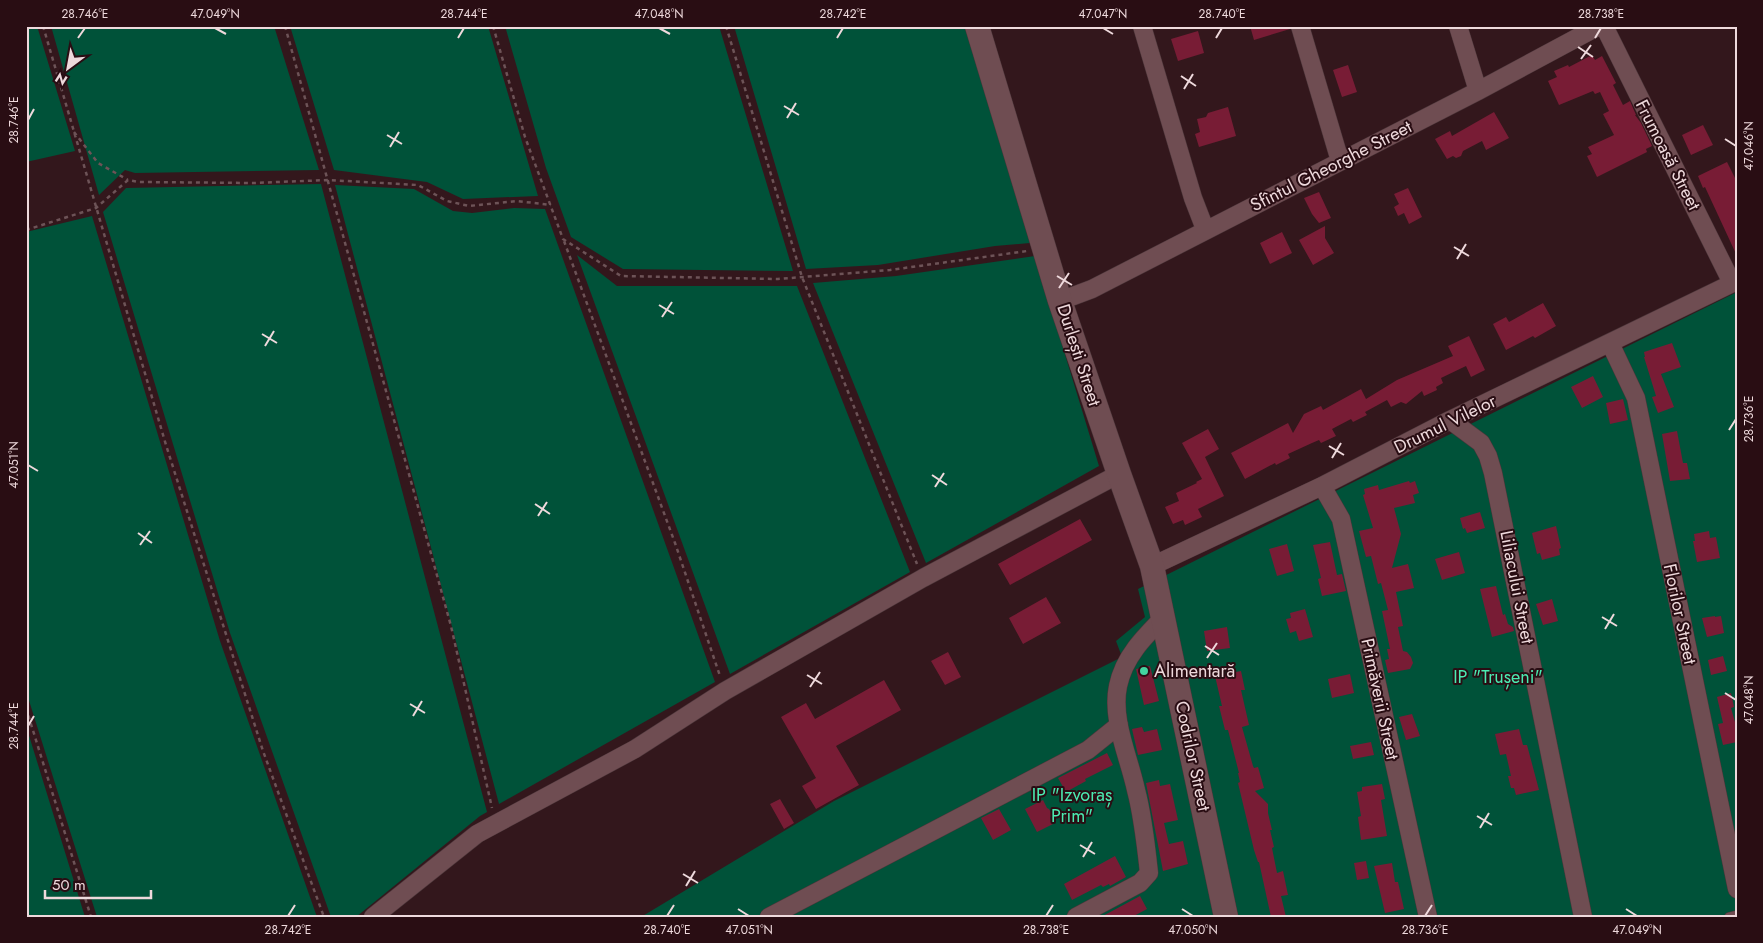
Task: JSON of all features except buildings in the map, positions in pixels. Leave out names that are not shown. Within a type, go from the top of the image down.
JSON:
[{"type":"street","name":"Durlești Street","points":[[977,26],[1046,248],[1060,301],[1152,566]]},
{"type":"street","points":[[1142,26],[1193,198],[1205,229]]},
{"type":"street","points":[[1300,26],[1340,161]]},
{"type":"street","points":[[1458,26],[1478,91]]},
{"type":"street","name":"Sfîntul Gheorghe Street","points":[[1060,301],[1092,289],[1205,229],[1478,91],[1599,26]]},
{"type":"street","name":"Frumoasă Street","points":[[1604,26],[1734,282]]},
{"type":"street","name":"Drumul Vilelor","points":[[1152,566],[1322,486],[1450,420],[1734,282]]},
{"type":"street","name":"Florilor Street","points":[[1610,343],[1636,398],[1737,889]]},
{"type":"street","name":"Liliacului Street","points":[[1450,420],[1481,443],[1488,456],[1493,473],[1583,917]]},
{"type":"street","points":[[373,917],[476,834],[627,754],[726,690],[923,578],[1119,474]]},
{"type":"street","name":"Primăverii Street","points":[[1322,486],[1341,520],[1428,917]]},
{"type":"street","name":"Codrilor Street","points":[[1152,566],[1226,917]]},
{"type":"street","points":[[1076,917],[1140,883],[1149,872],[1137,792],[1119,725],[1117,698],[1118,685],[1126,664],[1138,644],[1164,617]]},
{"type":"street","points":[[769,917],[1088,750],[1119,725]]},
{"type":"lane","points":[[1729,917],[1737,915]]},
{"type":"path","points":[[43,26],[166,445],[260,742],[324,917]]},
{"type":"path","points":[[285,26],[451,626],[496,823]]},
{"type":"path","points":[[493,26],[525,138],[675,543],[726,690]]},
{"type":"path","points":[[726,26],[802,277],[923,578]]},
{"type":"path","points":[[74,131],[98,163],[128,180],[140,182],[328,180],[418,185],[447,201],[469,206],[517,201],[551,205]]},
{"type":"path","points":[[26,230],[96,208],[128,180]]},
{"type":"path","points":[[564,240],[621,276],[778,279],[890,270],[1046,248]]},
{"type":"path","points":[[26,708],[91,917]]},
{"type":"green space","points":[[26,26],[37,26],[75,151],[26,162]]},
{"type":"green space","points":[[51,26],[274,26],[319,170],[135,173],[125,170],[99,195]]},
{"type":"green space","points":[[290,26],[488,26],[538,196],[463,199],[427,182],[334,170]]},
{"type":"green space","points":[[505,26],[719,26],[793,271],[623,269],[571,237],[546,168]]},
{"type":"green space","points":[[734,26],[965,26],[1030,243],[995,246],[878,265],[806,269]]},
{"type":"green space","points":[[321,184],[487,812],[356,917],[331,917],[230,633],[103,212],[126,188]]},
{"type":"green space","points":[[335,185],[414,189],[453,211],[472,213],[514,208],[545,209],[715,682],[499,804]]},
{"type":"green space","points":[[92,216],[220,641],[317,917],[97,917],[26,691],[26,232]]},
{"type":"green space","points":[[577,255],[617,286],[797,286],[910,572],[730,674]]},
{"type":"green space","points":[[1035,256],[1099,466],[926,563],[813,283],[896,276]]},
{"type":"green space","name":"IP \"Trușeni\"","points":[[1737,292],[1737,917],[641,917],[834,801],[1122,657],[1116,641],[1145,617],[1138,589]]},
{"type":"green space","points":[[27,729],[85,917],[26,917]]},
{"type":"place","name":"Alimentară","points":[[1144,671]]},
{"type":"park label","name":"IP \"Izvoraș Prim\"","points":[[1072,805]]}]
